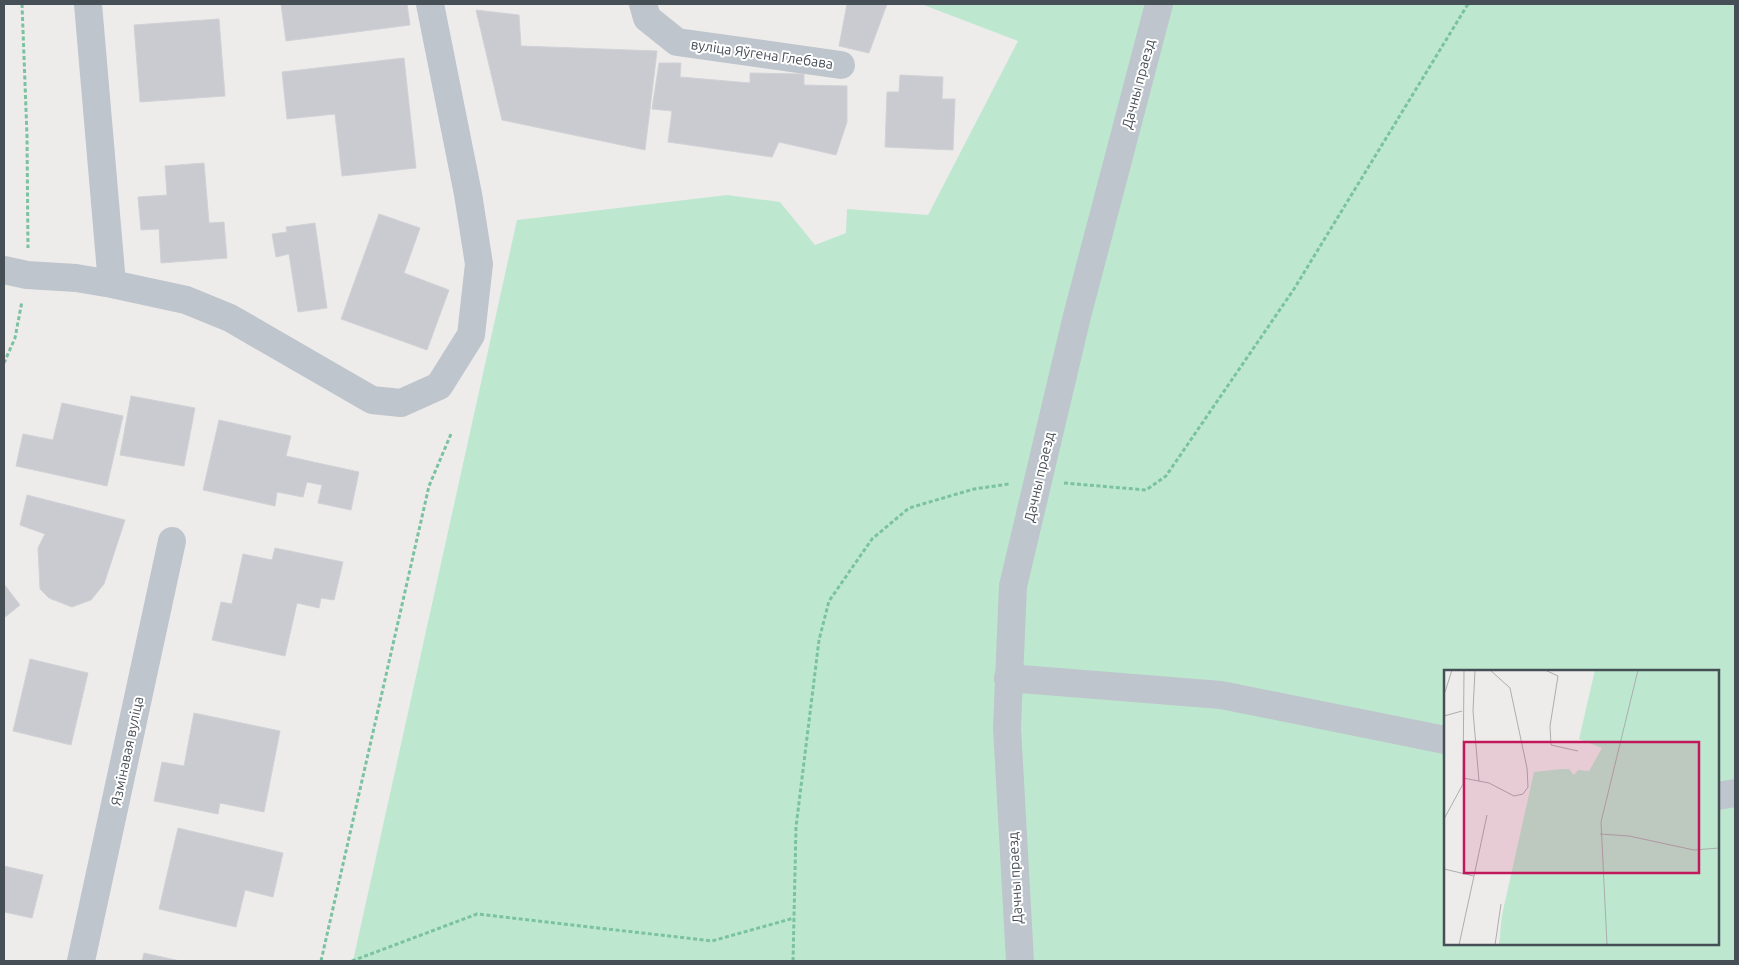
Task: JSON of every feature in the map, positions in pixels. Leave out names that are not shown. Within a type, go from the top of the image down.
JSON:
[{"type":"street","points":[[88,4],[112,284]]},
{"type":"street","points":[[15,272],[112,284],[186,300],[230,318],[372,400],[401,404],[439,386],[471,335],[479,264],[468,194],[430,4]]},
{"type":"street","name":"вуліца Яўгена Глебава","points":[[643,4],[647,18],[677,42],[841,65]]},
{"type":"street","name":"Дачны праезд","points":[[1020,961],[1009,782],[1008,678],[1014,586],[1077,316],[1159,4]]},
{"type":"street","name":"Язмінавая вуліца","points":[[81,961],[172,541]]},
{"type":"street","points":[[1008,678],[1221,695],[1444,740]]},
{"type":"street","points":[[1719,796],[1735,793]]},
{"type":"path","points":[[4,363],[15,338],[15,272],[27,136],[22,4]]},
{"type":"path","points":[[793,961],[796,827],[819,640],[829,601],[872,540],[909,508],[974,489],[1037,481],[1146,490],[1166,476],[1294,289],[1468,4]]},
{"type":"path","points":[[321,961],[430,486],[451,434]]},
{"type":"path","points":[[352,961],[477,914],[712,941],[794,918]]},
{"type":"green space","points":[[921,4],[1735,4],[1735,961],[353,961],[517,220],[727,195],[780,202],[815,245],[846,233],[847,209],[928,215],[1018,41]]},
{"type":"building","points":[[281,4],[407,4],[410,25],[286,41]]},
{"type":"building","points":[[847,4],[887,4],[869,53],[839,46]]},
{"type":"building","points":[[476,10],[519,15],[521,46],[657,51],[645,150],[502,120]]},
{"type":"building","points":[[219,19],[225,96],[140,102],[134,25]]},
{"type":"building","points":[[404,58],[416,168],[342,176],[335,114],[287,119],[282,72]]},
{"type":"building","points":[[659,63],[681,63],[680,77],[750,83],[750,73],[804,74],[804,85],[847,86],[847,122],[836,155],[779,142],[772,157],[668,142],[672,111],[652,109]]},
{"type":"building","points":[[900,75],[943,77],[942,99],[955,99],[953,150],[885,147],[887,92],[899,92]]},
{"type":"building","points":[[204,163],[209,223],[224,222],[227,258],[161,263],[159,229],[141,230],[138,197],[167,195],[165,166]]},
{"type":"building","points":[[379,214],[420,228],[404,273],[449,290],[427,350],[341,319]]},
{"type":"building","points":[[315,223],[327,308],[298,312],[289,254],[276,257],[272,234],[287,232],[286,227]]},
{"type":"building","points":[[131,396],[195,408],[184,466],[120,455]]},
{"type":"building","points":[[62,403],[123,416],[107,486],[16,466],[23,434],[53,440]]},
{"type":"building","points":[[219,420],[291,436],[286,456],[359,472],[351,510],[318,503],[322,485],[307,482],[303,497],[277,492],[275,506],[203,490]]},
{"type":"building","points":[[27,495],[125,520],[104,584],[91,600],[72,607],[49,598],[40,589],[38,548],[45,534],[20,525]]},
{"type":"building","points":[[275,548],[343,562],[334,600],[321,598],[319,608],[297,603],[285,656],[212,640],[221,602],[232,604],[243,554],[272,560]]},
{"type":"building","points":[[4,584],[20,605],[4,618]]},
{"type":"building","points":[[30,659],[88,673],[71,745],[13,731]]},
{"type":"building","points":[[194,713],[280,731],[264,812],[220,803],[218,814],[154,801],[162,762],[184,766]]},
{"type":"building","points":[[178,828],[283,853],[273,897],[245,890],[236,927],[159,909]]},
{"type":"building","points":[[4,866],[43,875],[32,918],[4,912]]},
{"type":"building","points":[[144,953],[180,961],[142,961]]}]
